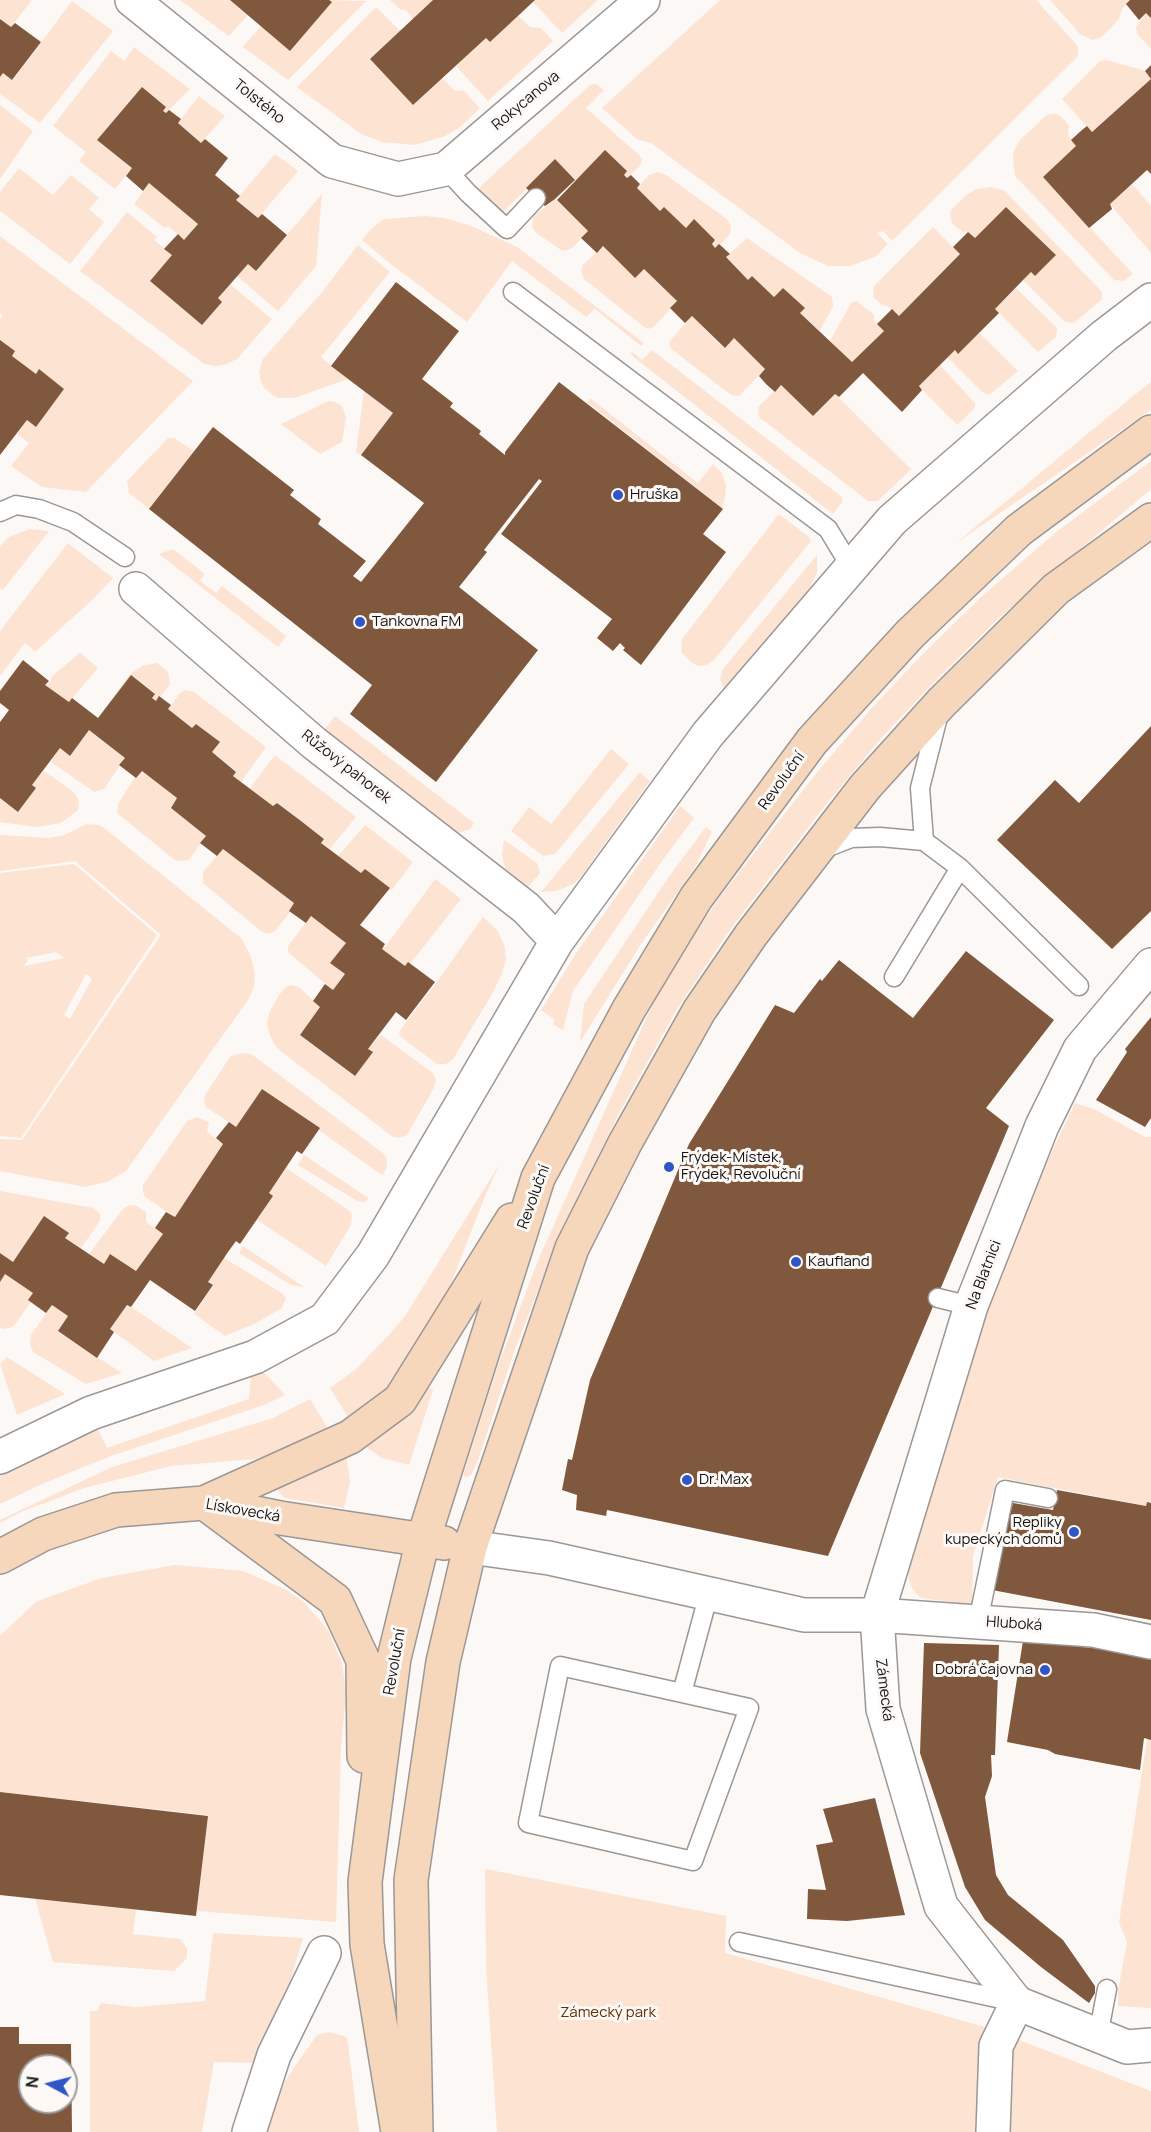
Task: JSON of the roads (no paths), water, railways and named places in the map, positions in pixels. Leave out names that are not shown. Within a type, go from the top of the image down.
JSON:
[{"type":"main road","name":"Revoluční","points":[[398,2132],[368,1944],[365,1882],[394,1658],[423,1540],[538,1178],[629,1009],[696,898],[812,741],[910,634],[1019,530],[1151,432]]},
{"type":"main road","points":[[416,2132],[411,1880],[443,1662],[470,1547],[572,1248],[624,1143],[699,1011],[752,935],[865,787],[941,703],[1056,589],[1151,520]]},
{"type":"main road","points":[[365,1882],[363,1660],[334,1600],[204,1503],[350,1437],[400,1400],[538,1178]]},
{"type":"main road","name":"Lískovecká","points":[[0,1557],[43,1534],[116,1510],[204,1503],[280,1518],[470,1547]]},
{"type":"street","name":"Tolstého","points":[[132,0],[332,161],[398,179]]},
{"type":"street","name":"Rokycanova","points":[[398,179],[446,169],[643,0]]},
{"type":"street","points":[[0,1457],[92,1413],[255,1357],[325,1319],[373,1255],[557,941],[708,734],[892,520],[1104,336],[1151,300]]},
{"type":"street","name":"Růžový pahorek","points":[[136,589],[314,743],[526,908],[557,941]]},
{"type":"street","name":"Na Blatnici","points":[[877,1615],[971,1306],[1042,1126],[1080,1049],[1151,965]]},
{"type":"street","points":[[470,1547],[549,1558],[804,1615],[877,1615]]},
{"type":"street","name":"Hluboká","points":[[877,1615],[1093,1630],[1151,1641]]},
{"type":"street","name":"Zámecká","points":[[877,1615],[883,1709],[941,1906],[1017,2003],[1127,2047],[1151,2045]]},
{"type":"street","points":[[249,2132],[274,2055],[324,1953]]},
{"type":"street","points":[[993,2132],[996,2046],[1017,2003]]},
{"type":"lane","points":[[446,169],[507,229],[536,198]]},
{"type":"lane","points":[[513,292],[828,529],[851,567]]},
{"type":"lane","points":[[0,512],[16,505],[39,509],[73,522],[125,557]]},
{"type":"lane","points":[[924,841],[920,788],[941,703]]},
{"type":"lane","points":[[813,853],[851,838],[880,837],[924,841],[960,868],[1079,986]]},
{"type":"lane","points":[[894,977],[960,868]]},
{"type":"lane","points":[[938,1298],[971,1306]]},
{"type":"lane","points":[[978,1622],[1005,1490],[1048,1498]]},
{"type":"lane","points":[[682,1693],[710,1593]]},
{"type":"lane","points":[[560,1666],[682,1693],[748,1708],[693,1861],[528,1823],[560,1666]]},
{"type":"lane","points":[[739,1942],[1017,2003]]},
{"type":"lane","points":[[1098,2036],[1107,1989]]},
{"type":"place","name":"Hruška","points":[[618,495]]},
{"type":"place","name":"Tankovna FM","points":[[360,622]]},
{"type":"place","name":"Frýdek-Místek, Frýdek, Revoluční","points":[[669,1167]]},
{"type":"place","name":"Kaufland","points":[[796,1262]]},
{"type":"place","name":"Dr. Max","points":[[687,1480]]},
{"type":"place","name":"Repliky kupeckých domů","points":[[1074,1532]]},
{"type":"place","name":"Dobrá čajovna","points":[[1045,1670]]},
{"type":"park label","name":"Zámecký park","points":[[608,2013]]}]
